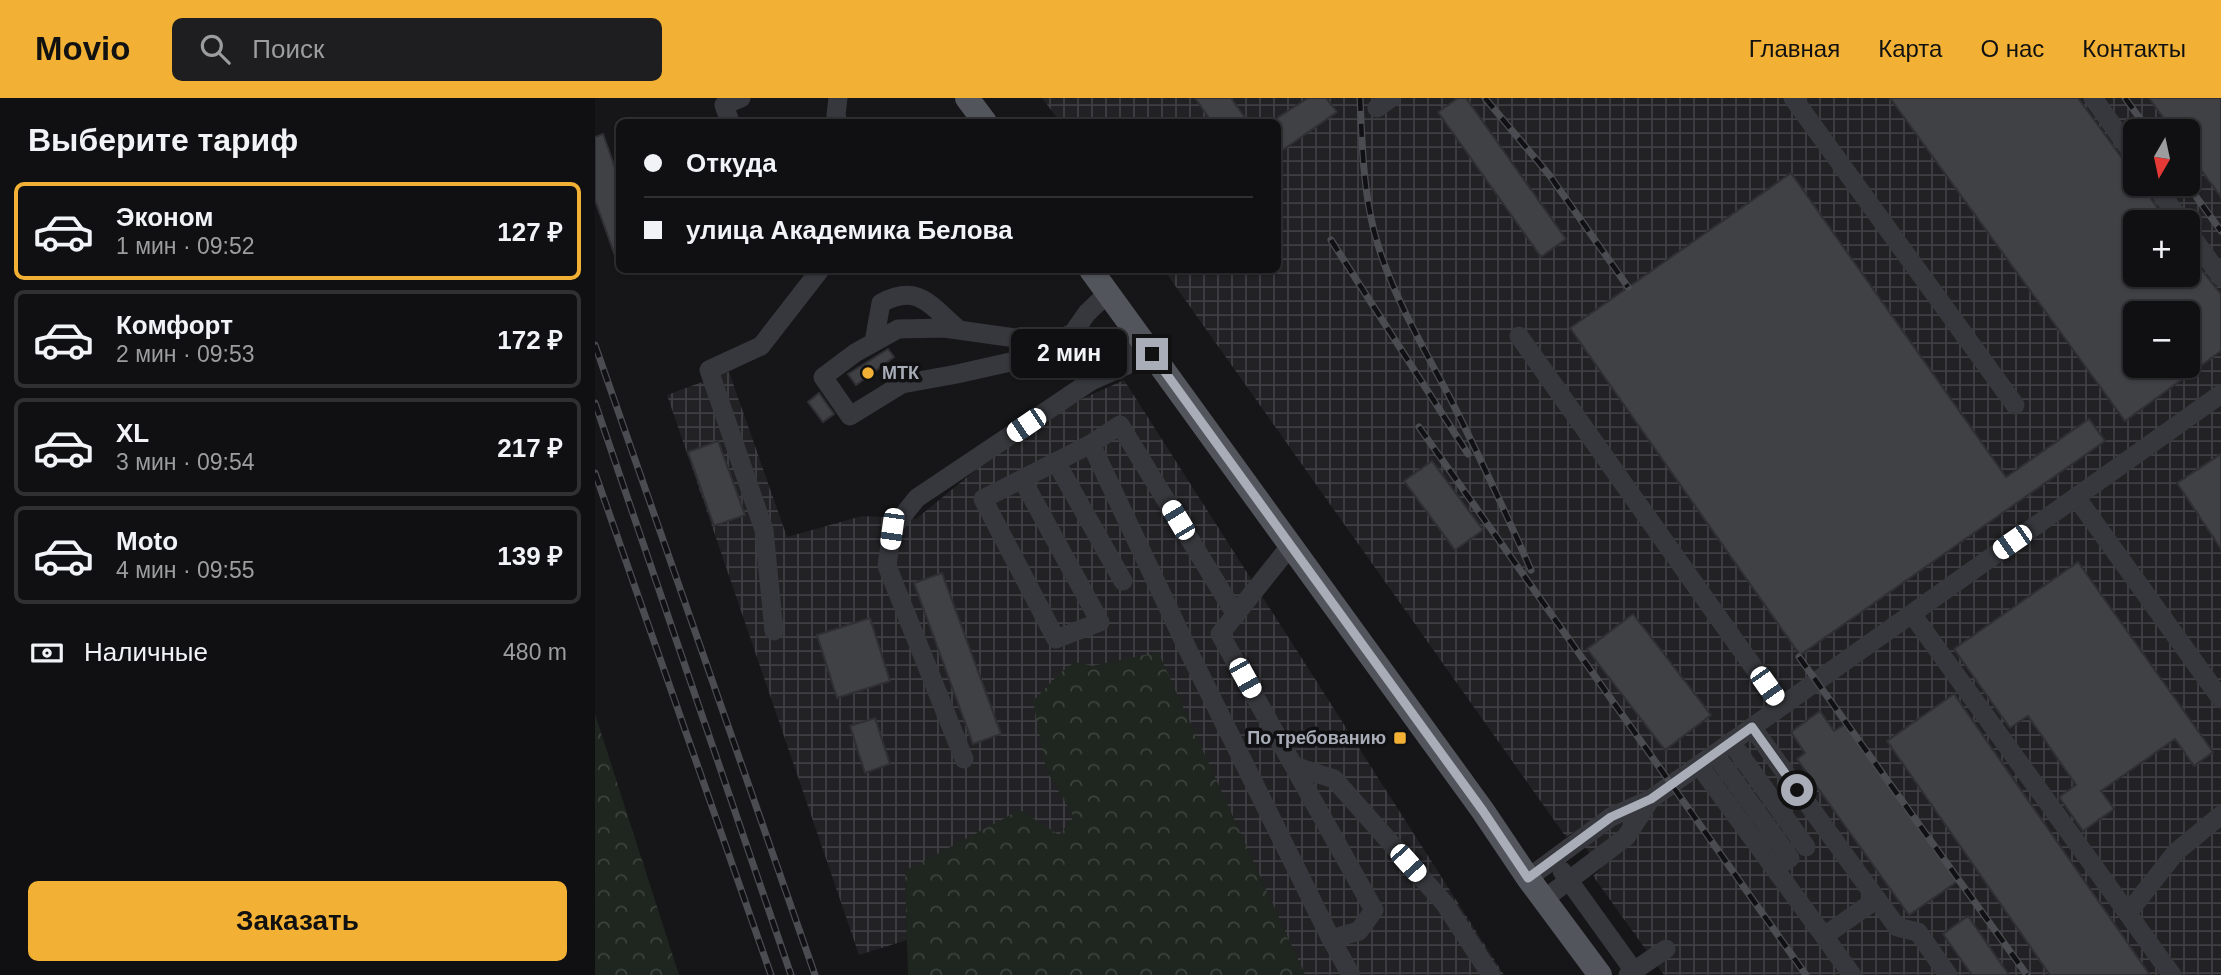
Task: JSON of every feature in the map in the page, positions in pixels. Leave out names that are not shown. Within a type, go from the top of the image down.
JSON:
[{"type":"main road","points":[[967,98],[983,119]]},
{"type":"main road","points":[[1093,273],[1483,811],[1543,900],[1600,975]]},
{"type":"lane","points":[[729,119],[724,105],[741,98]]},
{"type":"lane","points":[[837,119],[838,98]]},
{"type":"lane","points":[[1793,98],[2015,405]]},
{"type":"lane","points":[[2093,98],[2123,139]]},
{"type":"lane","points":[[2200,248],[2221,277]]},
{"type":"lane","points":[[775,631],[764,530],[709,370],[761,346],[818,273]]},
{"type":"lane","points":[[1108,293],[1087,313],[1073,333],[1059,339],[1036,341],[958,329],[898,328],[823,377],[850,416],[902,384],[1063,350],[1150,350]]},
{"type":"lane","points":[[874,342],[881,303],[896,295],[913,294],[958,329]]},
{"type":"lane","points":[[1518,336],[1781,706]]},
{"type":"lane","points":[[964,759],[887,566],[892,529],[917,498],[927,491],[1091,381],[1150,350]]},
{"type":"lane","points":[[1528,878],[1611,817],[1651,799],[2221,394]]},
{"type":"lane","points":[[1022,479],[1100,622],[1056,639],[983,499],[1022,479],[1056,462],[1091,444],[1120,425],[1236,615]]},
{"type":"lane","points":[[1091,444],[1189,652],[1351,975]]},
{"type":"lane","points":[[1056,462],[1123,581]]},
{"type":"lane","points":[[2076,497],[2221,699]]},
{"type":"lane","points":[[1291,545],[1220,634],[1374,911],[1359,931],[1331,939]]},
{"type":"lane","points":[[1912,614],[2172,975]]},
{"type":"lane","points":[[1752,727],[1897,927],[1918,932],[1948,975]]},
{"type":"lane","points":[[1731,742],[1791,858],[1824,936],[1852,975]]},
{"type":"lane","points":[[1707,759],[1791,858]]},
{"type":"lane","points":[[1294,766],[1334,779],[1444,904],[1491,975]]},
{"type":"lane","points":[[1543,900],[1626,837],[1651,799]]},
{"type":"lane","points":[[2127,913],[2176,852],[2221,815]]},
{"type":"lane","points":[[1791,858],[1828,832]]},
{"type":"lane","points":[[1553,859],[1631,973],[1666,949]]},
{"type":"lane","points":[[1824,936],[1877,899]]},
{"type":"shaded area","points":[[1042,98],[2221,98],[2221,975],[1664,975],[1593,876],[1601,869],[1574,832],[1566,837],[1166,273],[1281,273],[1281,119],[1058,119]]},
{"type":"shaded area","points":[[729,372],[787,537],[862,516],[916,519],[1010,442],[1073,403],[1124,380],[1504,975],[1305,975],[1158,653],[1093,666],[1046,769],[1074,817],[1059,835],[956,846],[905,871],[907,940],[859,955],[667,395]]},
{"type":"green space","points":[[1158,652],[1305,975],[908,975],[905,871],[1020,810],[1059,835],[1074,817],[1046,769],[1033,701],[1060,673],[1075,662],[1093,666]]},
{"type":"green space","points":[[595,714],[679,975],[595,975]]},
{"type":"building","points":[[1195,98],[1231,98],[1246,119],[1210,119]]},
{"type":"building","points":[[1308,98],[1326,98],[1337,112],[1281,151],[1281,119],[1277,118]]},
{"type":"building","points":[[1458,98],[1466,98],[1566,239],[1541,257],[1438,112]]},
{"type":"building","points":[[1890,98],[2078,98],[2123,160],[2123,196],[2149,196],[2159,210],[2123,210],[2123,287],[2200,287],[2200,268],[2221,294],[2221,351],[2200,366],[2200,301],[2123,301],[2123,378],[2184,378],[2125,421]]},
{"type":"building","points":[[2149,98],[2221,98],[2221,197],[2200,169],[2200,119],[2164,119]]},
{"type":"building","points":[[603,134],[616,171],[616,258],[595,200],[595,137]]},
{"type":"building","points":[[1791,173],[2006,477],[2089,419],[2105,441],[1800,655],[1570,328]]},
{"type":"building","points":[[888,349],[894,357],[856,385],[848,374]]},
{"type":"building","points":[[819,393],[834,414],[823,422],[808,402]]},
{"type":"building","points":[[718,441],[745,515],[714,526],[688,452]]},
{"type":"building","points":[[2221,454],[2221,549],[2177,483]]},
{"type":"building","points":[[1432,461],[1483,530],[1455,550],[1404,481]]},
{"type":"building","points":[[2078,562],[2213,752],[2194,766],[2175,739],[2101,791],[2114,809],[2083,831],[2059,797],[2076,785],[2028,716],[2010,728],[1954,649]]},
{"type":"building","points":[[942,573],[1001,734],[973,744],[914,583]]},
{"type":"building","points":[[1633,614],[1711,715],[1665,750],[1587,649]]},
{"type":"building","points":[[870,618],[890,681],[837,698],[817,635]]},
{"type":"building","points":[[1954,694],[2150,975],[2050,975],[1887,741]]},
{"type":"building","points":[[1820,711],[1834,731],[1845,724],[1958,881],[1909,915],[1797,759],[1805,753],[1791,732]]},
{"type":"building","points":[[875,718],[890,764],[865,773],[850,726]]},
{"type":"building","points":[[1968,916],[2009,975],[1972,975],[1943,934]]},
{"type":"railway","points":[[1360,98],[1367,198],[1380,253],[1407,315],[1470,439],[1531,570]]},
{"type":"railway","points":[[1485,98],[1550,176],[1628,287]]},
{"type":"railway","points":[[2125,98],[2140,119]]},
{"type":"railway","points":[[2196,196],[2221,231]]},
{"type":"railway","points":[[1331,240],[1468,454]]},
{"type":"railway","points":[[595,345],[815,975]]},
{"type":"railway","points":[[595,403],[791,975]]},
{"type":"railway","points":[[1419,427],[1806,975]]},
{"type":"railway","points":[[595,473],[771,975]]},
{"type":"railway","points":[[1799,657],[2027,975]]},
{"type":"place","name":"МТК","points":[[868,373]]},
{"type":"place","name":"По требованию","points":[[1400,738]]},
{"type":"route","points":[[1152,354],[1483,811],[1528,878],[1611,817],[1651,799],[1752,727],[1797,790]]}]
